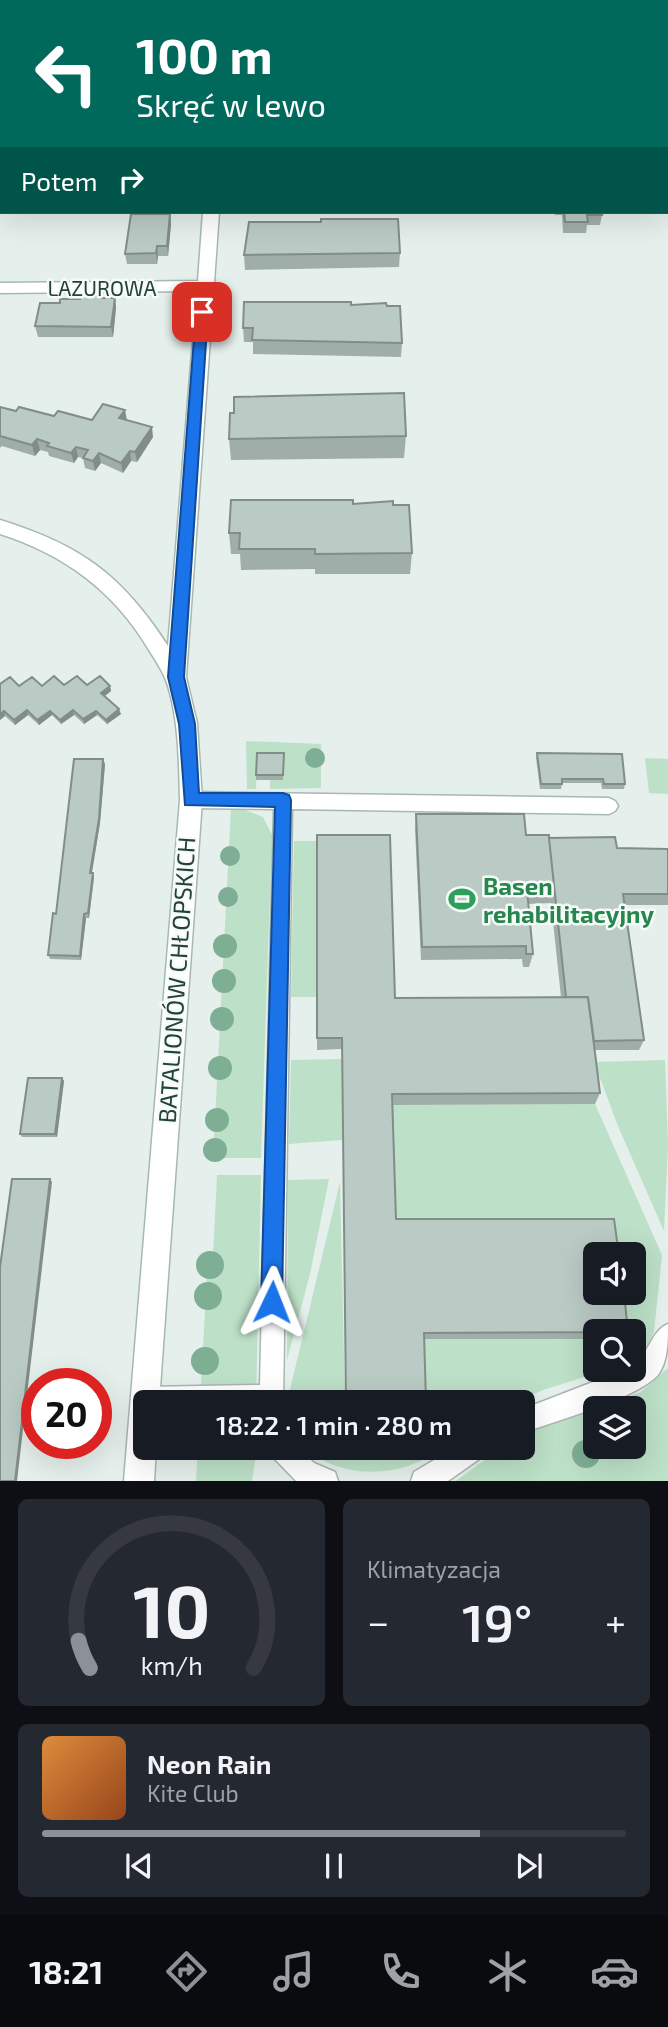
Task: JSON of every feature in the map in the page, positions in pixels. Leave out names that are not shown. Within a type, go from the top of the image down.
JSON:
[{"type":"street","points":[[176,677],[211,214]]},
{"type":"street","name":"LAZUROWA","points":[[0,288],[204,286]]},
{"type":"street","name":"BATALIONÓW CHŁOPSKICH","points":[[0,527],[33,536],[84,562],[116,590],[149,629],[176,677],[187,724],[191,800],[146,1390]]},
{"type":"street","name":"BATALIONÓW CHŁOPSKICH","points":[[139,1481],[141,1460]]},
{"type":"lane","points":[[191,800],[609,806]]},
{"type":"lane","points":[[271,1390],[283,800]]},
{"type":"lane","points":[[535,1417],[622,1385],[650,1367],[668,1335]]},
{"type":"lane","points":[[293,1460],[305,1472],[326,1481]]},
{"type":"lane","points":[[423,1481],[459,1460]]},
{"type":"green space","points":[[246,741],[321,744],[321,788],[270,789],[270,780],[257,758],[256,789],[247,789]]},
{"type":"green space","points":[[645,758],[668,759],[668,794],[649,793]]},
{"type":"green space","points":[[240,808],[263,817],[272,835],[261,1158],[213,1158],[231,809]]},
{"type":"green space","points":[[294,841],[318,841],[317,997],[291,997]]},
{"type":"green space","points":[[342,1059],[342,1140],[289,1144],[291,1060]]},
{"type":"green space","points":[[665,1060],[668,1145],[664,1231],[618,1126],[594,1062]]},
{"type":"green space","points":[[595,1104],[662,1255],[654,1332],[647,1345],[646,1319],[619,1319],[618,1305],[646,1305],[646,1242],[583,1242],[583,1251],[395,1228],[391,1105]]},
{"type":"green space","points":[[217,1175],[261,1175],[256,1390],[201,1390],[208,1258],[213,1257]]},
{"type":"green space","points":[[329,1179],[310,1274],[287,1360],[288,1180]]},
{"type":"green space","points":[[340,1182],[345,1390],[290,1390]]},
{"type":"green space","points":[[422,1339],[583,1339],[583,1378],[535,1394],[535,1390],[424,1390]]},
{"type":"green space","points":[[668,1368],[668,1481],[456,1481],[484,1460],[535,1460],[535,1430],[583,1413],[583,1459],[646,1459],[646,1396],[630,1396],[641,1392]]},
{"type":"green space","points":[[197,1460],[255,1460],[252,1481],[196,1481]]},
{"type":"green space","points":[[323,1460],[423,1460],[391,1470],[373,1472],[336,1466]]},
{"type":"building","points":[[131,214],[170,214],[167,246],[157,246],[156,253],[125,254]]},
{"type":"building","points":[[564,214],[602,215],[587,215],[588,222],[565,222]]},
{"type":"building","points":[[321,219],[398,219],[400,253],[244,255],[249,222],[321,222]]},
{"type":"building","points":[[80,296],[115,298],[111,327],[35,326],[40,303],[60,303],[60,299],[80,299]]},
{"type":"building","points":[[244,302],[351,302],[351,305],[386,303],[387,306],[400,306],[402,343],[252,340],[253,328],[243,328]]},
{"type":"building","points":[[404,393],[406,436],[229,439],[234,397]]},
{"type":"building","points":[[103,404],[125,410],[119,418],[152,427],[135,452],[130,451],[121,463],[99,453],[93,461],[83,458],[88,450],[76,447],[71,453],[47,446],[49,443],[37,439],[32,445],[0,436],[0,407],[16,411],[19,407],[54,416],[58,411],[92,420]]},
{"type":"building","points":[[231,500],[353,500],[353,504],[393,501],[393,505],[409,505],[412,553],[315,554],[315,549],[239,549],[240,533],[229,533]]},
{"type":"building","points":[[54,676],[64,685],[77,676],[87,685],[100,676],[110,686],[101,693],[119,709],[106,720],[96,711],[83,719],[73,710],[60,720],[50,711],[37,720],[27,710],[14,720],[4,711],[0,714],[0,684],[10,677],[19,686],[32,677],[42,686]]},
{"type":"building","points":[[257,753],[284,753],[283,775],[256,775]]},
{"type":"building","points":[[537,753],[622,754],[625,784],[604,784],[603,779],[562,779],[562,784],[541,784]]},
{"type":"building","points":[[74,759],[103,759],[88,913],[84,914],[80,956],[48,955],[53,913],[56,914]]},
{"type":"building","points":[[416,814],[524,814],[526,835],[549,835],[555,890],[527,890],[533,954],[526,954],[526,946],[422,947]]},
{"type":"building","points":[[317,835],[390,835],[395,998],[588,997],[600,1093],[392,1094],[396,1219],[614,1219],[617,1242],[583,1242],[583,1305],[625,1305],[627,1319],[583,1319],[583,1332],[424,1333],[426,1390],[346,1390],[342,1038],[317,1038]]},
{"type":"building","points":[[615,837],[617,848],[668,849],[668,894],[623,894],[644,1040],[594,1041],[588,997],[566,997],[549,838]]},
{"type":"building","points":[[28,1078],[62,1078],[55,1134],[20,1134]]},
{"type":"building","points":[[12,1179],[50,1179],[28,1368],[21,1368],[21,1429],[15,1481],[0,1481],[0,1267]]},
{"type":"place","name":"Basen rehabilitacyjny","points":[[462,899]]},
{"type":"route","points":[[202,312],[176,677],[187,724],[191,800],[283,800],[272,1302]]}]
